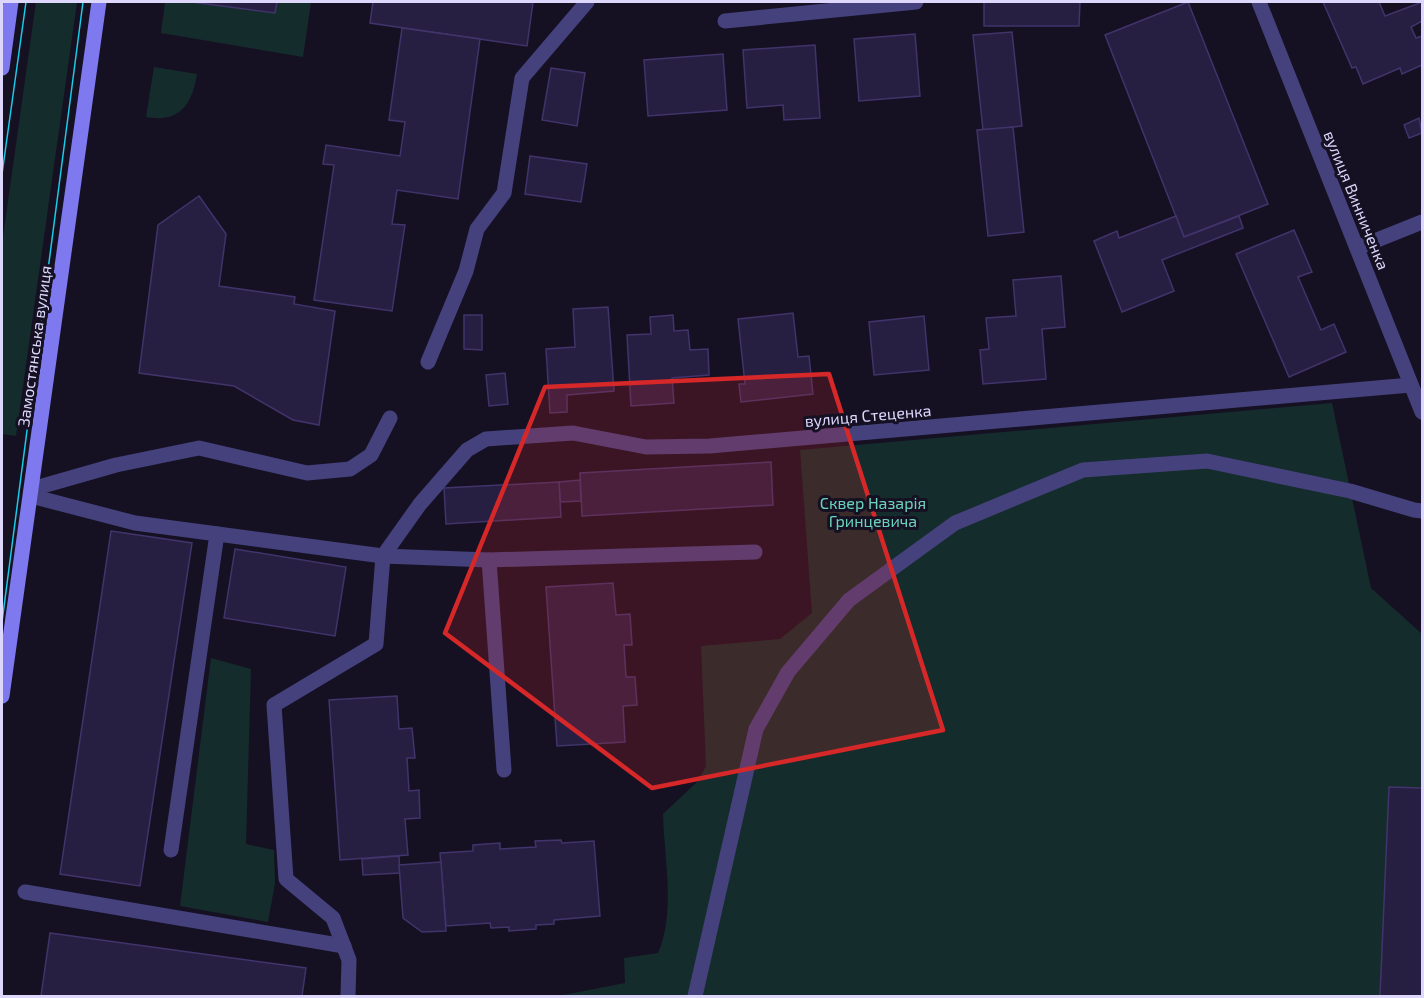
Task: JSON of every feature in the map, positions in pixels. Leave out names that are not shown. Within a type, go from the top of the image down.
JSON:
[{"type":"main road","points":[[2,68],[11,2]]},
{"type":"main road","name":"Замостянська вулиця","points":[[2,696],[99,2]]},
{"type":"street","points":[[428,362],[466,271],[477,229],[504,193],[522,78],[587,2]]},
{"type":"street","points":[[725,21],[840,5],[916,2]]},
{"type":"street","name":"вулиця Винниченка","points":[[1259,2],[1422,412]]},
{"type":"street","points":[[1357,248],[1422,222]]},
{"type":"street","name":"вулиця Стеценка","points":[[383,556],[420,504],[466,450],[486,439],[573,433],[646,447],[710,446],[1411,385]]},
{"type":"street","points":[[32,493],[116,465],[199,448],[307,473],[350,470],[371,454],[390,418]]},
{"type":"street","points":[[695,996],[756,729],[788,672],[849,600],[955,523],[1083,470],[1207,461],[1350,491],[1414,510],[1422,510]]},
{"type":"street","points":[[32,493],[135,523],[383,556],[489,560],[755,552]]},
{"type":"street","points":[[171,850],[217,534]]},
{"type":"street","points":[[348,996],[350,960],[333,918],[286,879],[274,705],[376,644],[383,556]]},
{"type":"street","points":[[489,560],[504,770]]},
{"type":"street","points":[[25,892],[344,946]]},
{"type":"highlighted area","points":[[829,374],[943,730],[652,788],[445,633],[545,387]]},
{"type":"green space","points":[[36,2],[77,2],[16,436],[2,434],[2,244]]},
{"type":"green space","points":[[165,2],[192,2],[275,13],[277,2],[311,2],[303,57],[161,33]]},
{"type":"green space","points":[[154,67],[197,74],[192,95],[187,103],[175,114],[167,117],[146,117]]},
{"type":"green space","name":"Сквер Назарія Гринцевича","points":[[1332,403],[1371,588],[1422,634],[1422,996],[558,996],[625,983],[624,958],[658,953],[667,920],[668,903],[663,814],[698,781],[706,766],[701,646],[780,639],[812,613],[800,450]]},
{"type":"green space","points":[[211,658],[251,669],[246,844],[274,850],[275,883],[268,922],[180,906]]},
{"type":"building","points":[[192,2],[277,2],[275,13]]},
{"type":"building","points":[[373,2],[533,2],[527,46],[370,23]]},
{"type":"building","points":[[984,2],[1080,2],[1079,26],[984,26]]},
{"type":"building","points":[[1188,2],[1268,204],[1184,237],[1105,35]]},
{"type":"building","points":[[1323,2],[1379,2],[1385,16],[1422,2],[1422,21],[1411,27],[1416,38],[1422,36],[1422,65],[1402,74],[1400,68],[1363,84],[1356,67],[1352,68]]},
{"type":"building","points":[[402,28],[480,39],[458,199],[397,190],[392,224],[405,225],[392,311],[314,300],[334,165],[323,164],[326,145],[400,156],[405,122],[389,120]]},
{"type":"building","points":[[1012,32],[1022,126],[983,130],[973,35]]},
{"type":"building","points":[[915,34],[920,96],[859,101],[854,39]]},
{"type":"building","points":[[815,45],[820,118],[784,120],[783,105],[747,108],[743,50]]},
{"type":"building","points":[[723,54],[727,110],[648,116],[644,60]]},
{"type":"building","points":[[551,68],[585,73],[577,126],[542,120]]},
{"type":"building","points":[[1419,118],[1422,133],[1409,138],[1404,125]]},
{"type":"building","points":[[1013,127],[1024,232],[988,236],[977,130]]},
{"type":"building","points":[[530,156],[587,164],[581,202],[525,194]]},
{"type":"building","points":[[199,196],[226,234],[219,286],[295,297],[294,304],[335,311],[319,425],[293,420],[234,386],[139,373],[158,225]]},
{"type":"building","points":[[1176,216],[1184,237],[1239,216],[1243,228],[1162,260],[1174,291],[1122,312],[1094,241],[1117,231],[1119,238]]},
{"type":"building","points":[[1294,230],[1312,272],[1298,277],[1321,330],[1334,324],[1346,352],[1289,377],[1236,254]]},
{"type":"building","points":[[1061,276],[1065,327],[1042,329],[1046,379],[983,384],[980,350],[989,349],[986,318],[1016,316],[1013,280]]},
{"type":"building","points":[[608,307],[614,391],[567,395],[567,412],[550,413],[546,349],[575,347],[573,309]]},
{"type":"building","points":[[793,313],[798,357],[809,356],[813,394],[741,402],[739,384],[745,384],[738,319]]},
{"type":"building","points":[[464,315],[482,315],[482,350],[464,349]]},
{"type":"building","points":[[673,315],[674,331],[688,330],[690,350],[708,349],[709,375],[672,378],[674,403],[631,406],[627,335],[651,334],[650,317]]},
{"type":"building","points":[[924,316],[929,370],[874,375],[869,322]]},
{"type":"building","points":[[505,373],[508,404],[489,406],[486,375]]},
{"type":"building","points":[[771,462],[773,505],[582,516],[580,473]]},
{"type":"building","points":[[580,480],[581,501],[560,502],[559,482]]},
{"type":"building","points":[[559,482],[561,517],[446,524],[444,488]]},
{"type":"building","points":[[111,531],[192,543],[140,886],[60,874]]},
{"type":"building","points":[[235,549],[346,567],[335,636],[224,618]]},
{"type":"building","points":[[613,583],[616,615],[630,614],[632,645],[624,645],[626,677],[635,677],[637,705],[623,706],[625,742],[557,746],[546,587]]},
{"type":"building","points":[[397,696],[399,729],[412,728],[415,758],[407,758],[409,791],[419,790],[420,818],[405,819],[408,855],[340,860],[329,700]]},
{"type":"building","points":[[1389,787],[1422,788],[1422,996],[1380,996]]},
{"type":"building","points":[[561,840],[562,843],[594,841],[600,916],[554,920],[554,924],[536,925],[536,929],[509,931],[509,927],[491,928],[490,923],[446,926],[440,853],[473,851],[473,845],[500,843],[500,849],[536,847],[535,841]]},
{"type":"building","points":[[399,856],[400,873],[363,875],[362,859]]},
{"type":"building","points":[[441,862],[446,931],[422,932],[403,918],[399,865]]},
{"type":"building","points":[[50,933],[306,968],[302,996],[41,996]]},
{"type":"tram line","points":[[2,174],[26,2]]},
{"type":"tram line","points":[[2,622],[83,2]]}]
